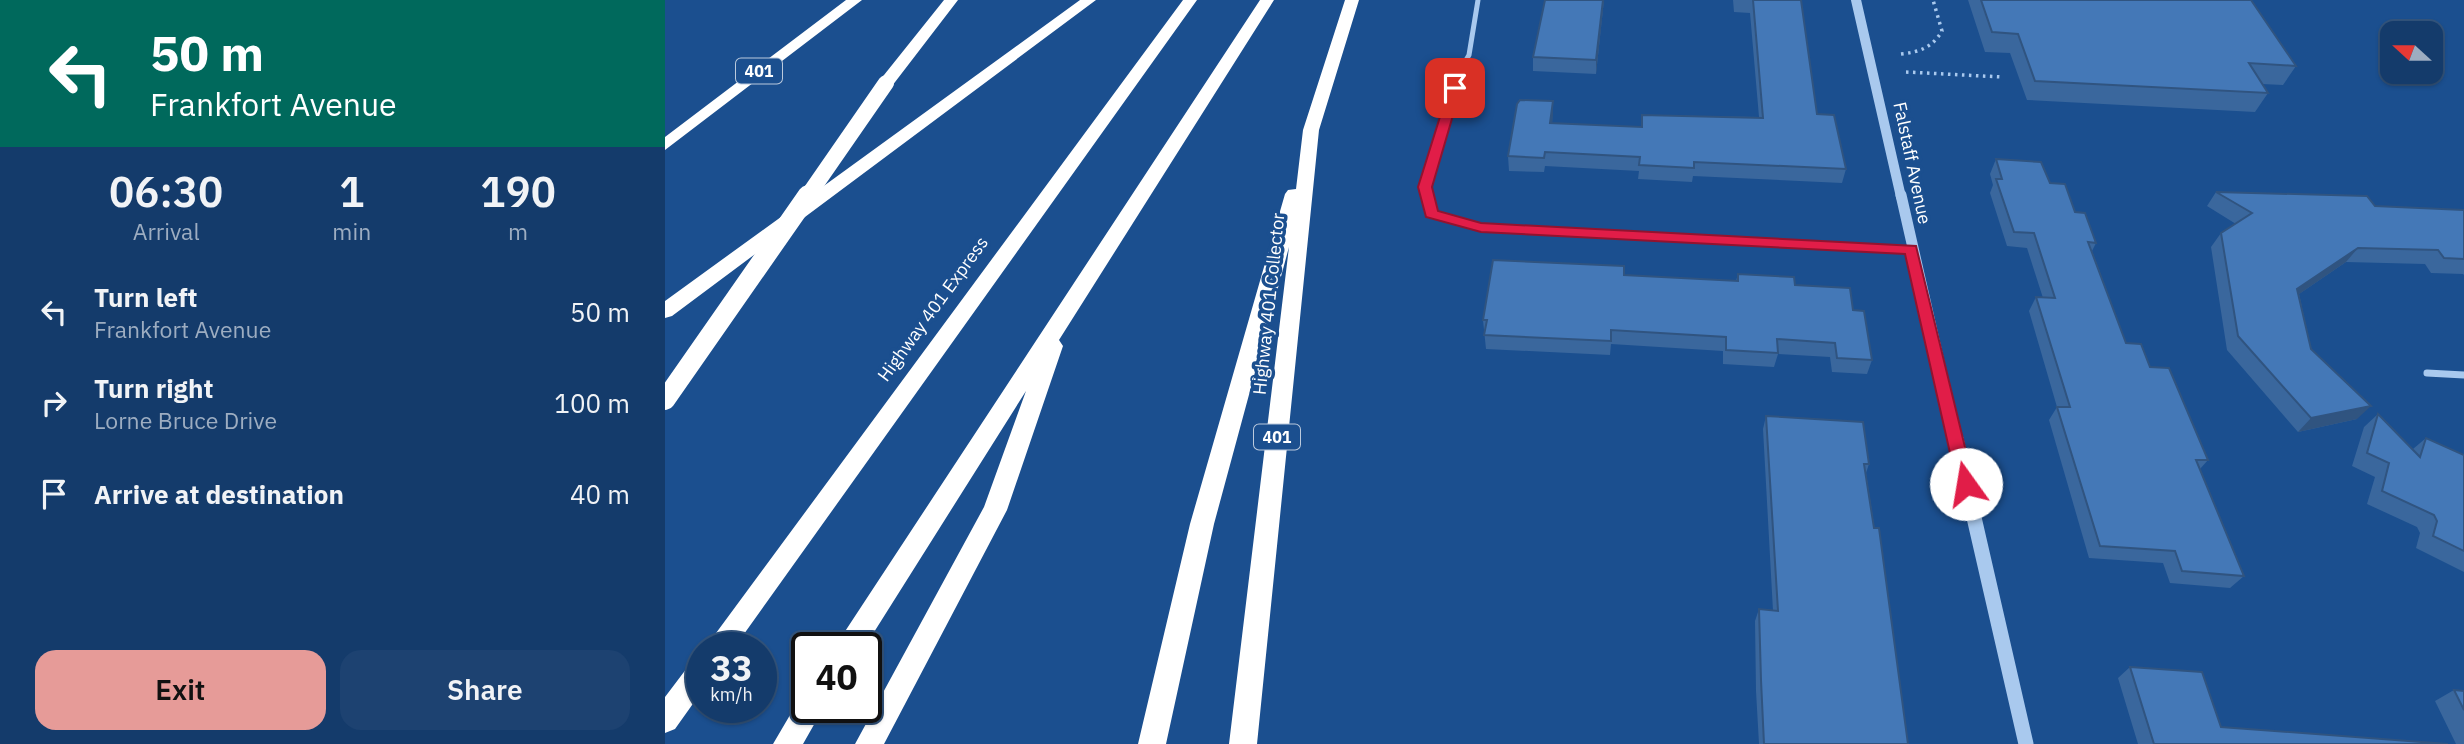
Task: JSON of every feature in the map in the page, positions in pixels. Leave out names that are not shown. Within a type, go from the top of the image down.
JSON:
[{"type":"highway","name":"401","points":[[665,145],[795,43],[855,0]]},
{"type":"highway","points":[[665,400],[886,83],[951,0]]},
{"type":"highway","points":[[665,311],[1089,0]]},
{"type":"highway","name":"Highway 401 Express","points":[[729,632],[1190,0]]},
{"type":"highway","points":[[859,632],[1267,0]]},
{"type":"highway","name":"Highway 401 Collector","points":[[1243,744],[1311,130],[1352,0]]},
{"type":"highway","points":[[1152,744],[1202,524],[1311,130]]},
{"type":"highway","points":[[869,744],[995,510],[1065,311]]},
{"type":"highway","points":[[665,719],[686,691]]},
{"type":"highway","points":[[787,744],[800,723]]},
{"type":"street","points":[[1478,0],[1469,55],[1458,74],[1453,103],[1425,187],[1431,214],[1481,228],[1911,249]]},
{"type":"street","name":"Falstaff Avenue","points":[[1856,0],[2026,744]]},
{"type":"street","points":[[2427,373],[2464,375]]},
{"type":"path","points":[[1901,54],[1915,52],[1937,42],[1942,31],[1933,0]]},
{"type":"path","points":[[1906,72],[2002,77]]},
{"type":"building","points":[[1545,0],[1603,0],[1596,60],[1533,57]]},
{"type":"building","points":[[1753,0],[1801,0],[1817,114],[1834,115],[1846,169],[1694,162],[1694,168],[1639,165],[1640,157],[1545,152],[1544,158],[1508,156],[1520,100],[1553,101],[1550,123],[1642,127],[1642,115],[1763,118]]},
{"type":"building","points":[[1981,0],[2251,0],[2296,66],[2249,63],[2268,93],[2035,81],[2018,34],[1992,32]]},
{"type":"building","points":[[1996,159],[2041,162],[2050,183],[2065,184],[2075,212],[2085,213],[2096,243],[2088,242],[2126,343],[2141,344],[2150,367],[2169,368],[2208,460],[2196,460],[2244,576],[2182,571],[2175,551],[2100,546],[2057,407],[2070,407],[2036,297],[2055,298],[2034,233],[2014,232],[1996,179],[2002,179]]},
{"type":"building","points":[[2216,192],[2367,196],[2375,206],[2464,210],[2464,259],[2444,258],[2438,250],[2358,248],[2297,289],[2311,349],[2371,406],[2311,418],[2238,336],[2221,233],[2252,213]]},
{"type":"building","points":[[1493,260],[1624,266],[1624,275],[1738,281],[1738,274],[1794,277],[1795,285],[1850,288],[1853,310],[1864,311],[1872,360],[1837,358],[1835,343],[1777,339],[1778,353],[1726,350],[1726,337],[1611,330],[1611,341],[1484,335],[1487,320],[1483,320]]},
{"type":"building","points":[[2378,414],[2420,457],[2426,438],[2464,455],[2464,551],[2433,536],[2437,521],[2434,515],[2382,491],[2389,463],[2367,453]]},
{"type":"building","points":[[1766,416],[1863,422],[1869,464],[1864,464],[1874,528],[1879,528],[1908,744],[1764,744],[1759,609],[1778,611]]},
{"type":"building","points":[[2130,667],[2202,672],[2221,727],[2448,744],[2154,744]]},
{"type":"building","points":[[2454,690],[2464,691],[2464,710]]},
{"type":"route","points":[[1455,88],[1453,103],[1442,127],[1425,187],[1431,214],[1481,228],[1911,249],[1966,484]]}]
